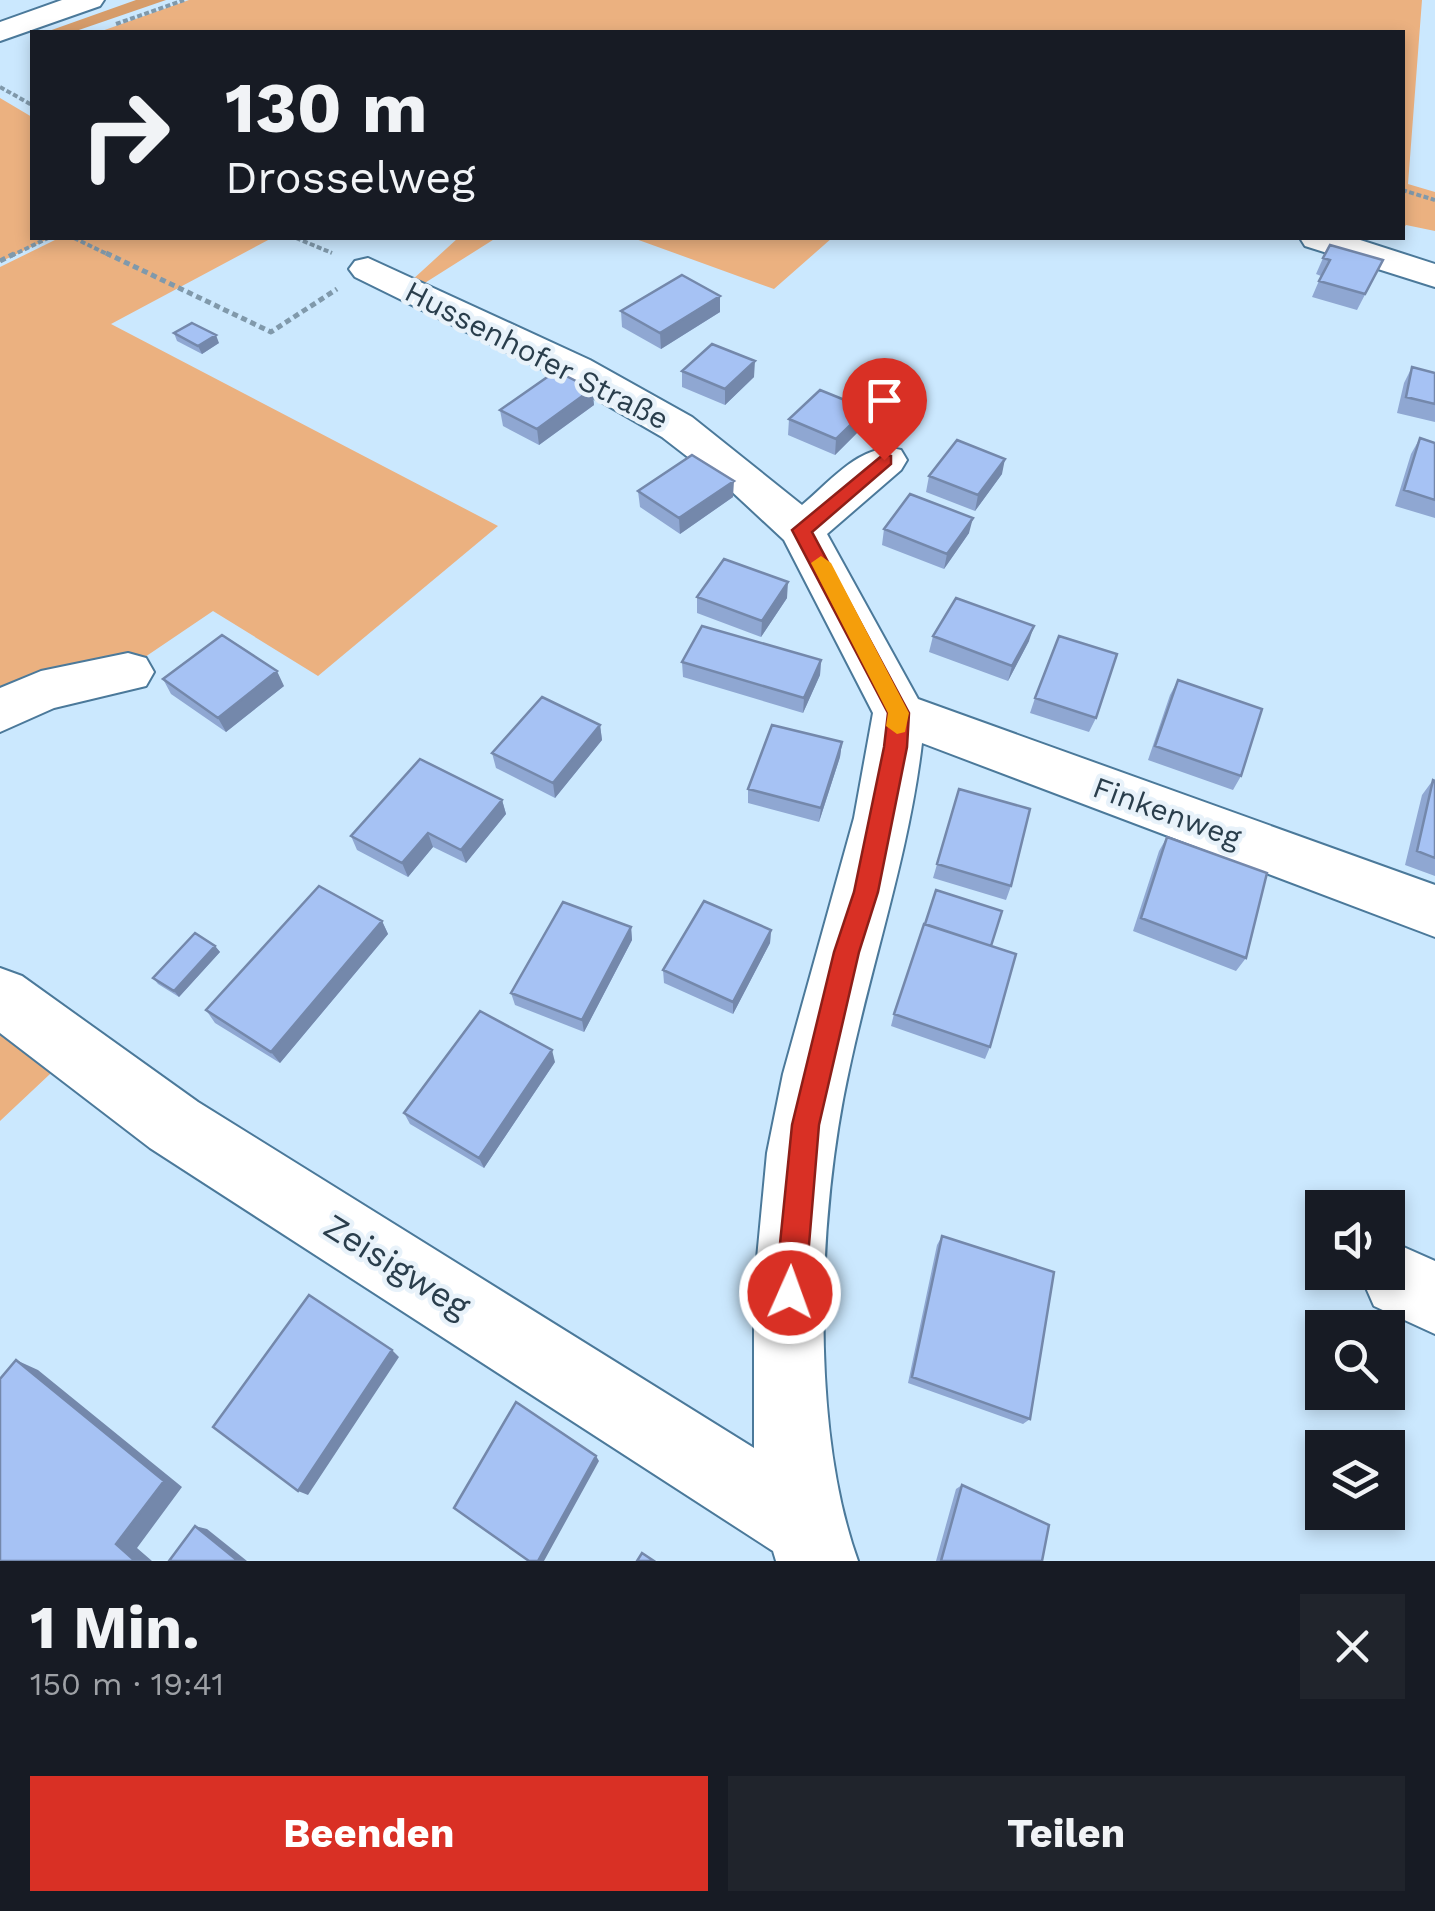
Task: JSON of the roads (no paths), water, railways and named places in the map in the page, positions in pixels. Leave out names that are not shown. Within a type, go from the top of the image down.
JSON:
[{"type":"street","points":[[0,32],[90,0]]},
{"type":"street","points":[[1324,240],[1435,276]]},
{"type":"street","name":"Hussenhofer Straße","points":[[368,269],[574,369],[677,428],[744,478],[802,530],[898,713]]},
{"type":"street","points":[[802,530],[884,460]]},
{"type":"street","points":[[0,712],[42,691],[128,672]]},
{"type":"street","points":[[810,1542],[788,1412],[790,1253],[806,1125],[846,952],[866,892],[896,747],[898,713]]},
{"type":"street","name":"Finkenweg","points":[[898,713],[1435,911]]},
{"type":"street","name":"Zeisigweg","points":[[0,996],[174,1125],[810,1542]]}]
